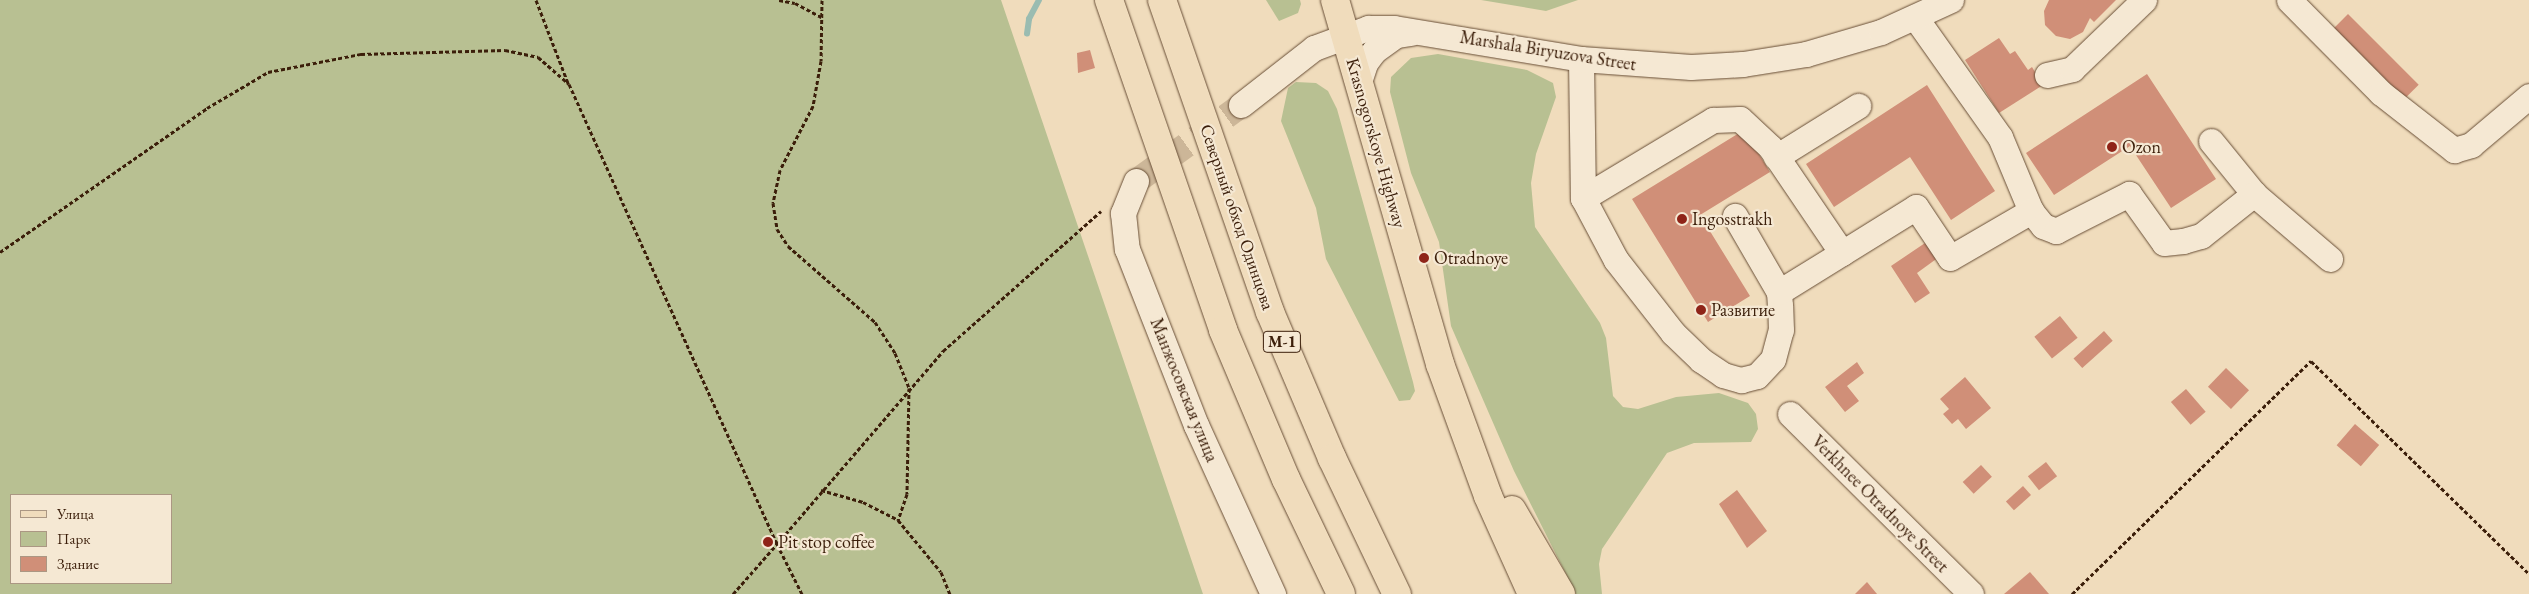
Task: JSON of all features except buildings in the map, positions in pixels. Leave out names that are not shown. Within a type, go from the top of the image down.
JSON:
[{"type":"main road","points":[[1109,0],[1222,330],[1286,479],[1341,594]]},
{"type":"main road","name":"Северный обход Одинцова","points":[[1162,0],[1270,312],[1332,458],[1397,594]]},
{"type":"main road","name":"Krasnogorskoye Highway","points":[[1335,0],[1417,286]]},
{"type":"main road","points":[[1417,286],[1470,450],[1532,594]]},
{"type":"main road","points":[[1417,286],[1446,362],[1502,490],[1561,594]]},
{"type":"street","name":"Marshala Biryuzova Street","points":[[1345,35],[1368,28],[1427,32],[1581,59],[1682,67],[1743,64],[1806,54],[1881,32],[1951,0]]},
{"type":"street","points":[[2047,75],[2072,69],[2144,0]]},
{"type":"street","points":[[2289,0],[2381,93],[2454,150],[2470,145],[2529,96]]},
{"type":"street","points":[[1915,17],[2000,137],[2031,211],[2043,226],[2056,231],[2129,194],[2164,242],[2183,241],[2201,236],[2254,194]]},
{"type":"street","points":[[1359,82],[1365,63],[1384,42],[1396,35],[1427,32]]},
{"type":"street","points":[[1241,106],[1314,48],[1345,35]]},
{"type":"street","points":[[1581,59],[1583,198],[1622,268],[1673,333],[1701,360],[1723,375],[1741,380],[1757,376],[1773,358],[1781,330],[1779,292],[1735,216]]},
{"type":"street","points":[[1776,157],[1858,106]]},
{"type":"street","points":[[1583,198],[1713,120],[1740,119],[1761,135],[1842,253]]},
{"type":"street","points":[[2211,141],[2254,194],[2330,259]]},
{"type":"street","name":"Манжосовская улица","points":[[1136,181],[1123,213],[1126,249],[1196,426],[1273,594]]},
{"type":"street","points":[[1779,292],[1916,207],[1950,258],[2031,211]]},
{"type":"street","name":"Verkhnee Otradnoye Street","points":[[1790,414],[1962,591]]},
{"type":"path","points":[[536,0],[569,84],[777,544],[802,594]]},
{"type":"path","points":[[779,0],[795,3],[821,16]]},
{"type":"path","points":[[822,0],[821,61],[813,106],[780,170],[773,203],[777,229],[788,246],[875,322],[895,353],[909,388],[907,494],[898,520]]},
{"type":"path","points":[[0,252],[207,108],[268,72],[362,54],[505,50],[538,57],[569,84]]},
{"type":"path","points":[[733,594],[744,584],[821,490],[909,388],[995,302],[1107,206]]},
{"type":"path","points":[[2072,594],[2311,362],[2529,574]]},
{"type":"path","points":[[821,490],[863,502],[898,520],[941,572],[950,594]]},
{"type":"green space","points":[[0,0],[1001,0],[1203,594],[0,594]]},
{"type":"green space","points":[[1266,0],[1300,0],[1301,4],[1298,13],[1279,21]]},
{"type":"green space","points":[[1481,0],[1578,0],[1546,11]]},
{"type":"green space","points":[[1438,54],[1527,70],[1553,83],[1556,97],[1536,154],[1531,183],[1535,227],[1600,323],[1606,338],[1613,396],[1623,407],[1638,409],[1676,397],[1719,393],[1748,403],[1756,414],[1758,429],[1751,442],[1694,443],[1667,453],[1602,549],[1599,564],[1602,594],[1576,594],[1514,471],[1451,326],[1439,242],[1411,173],[1390,92],[1391,77],[1411,58]]},
{"type":"green space","points":[[1296,82],[1316,83],[1328,91],[1337,109],[1413,382],[1415,391],[1410,400],[1399,401],[1326,259],[1316,208],[1281,121],[1288,88]]},
{"type":"waterway","points":[[1027,34],[1029,19],[1039,0]]},
{"type":"tunnel","points":[[1136,181],[1241,105]]},
{"type":"place","name":"Ozon","points":[[2112,147]]},
{"type":"place","name":"Ingosstrakh","points":[[1682,219]]},
{"type":"place","name":"Otradnoye","points":[[1424,258]]},
{"type":"place","name":"Развитие","points":[[1701,310]]},
{"type":"place","name":"Pit stop coffee","points":[[768,542]]}]
